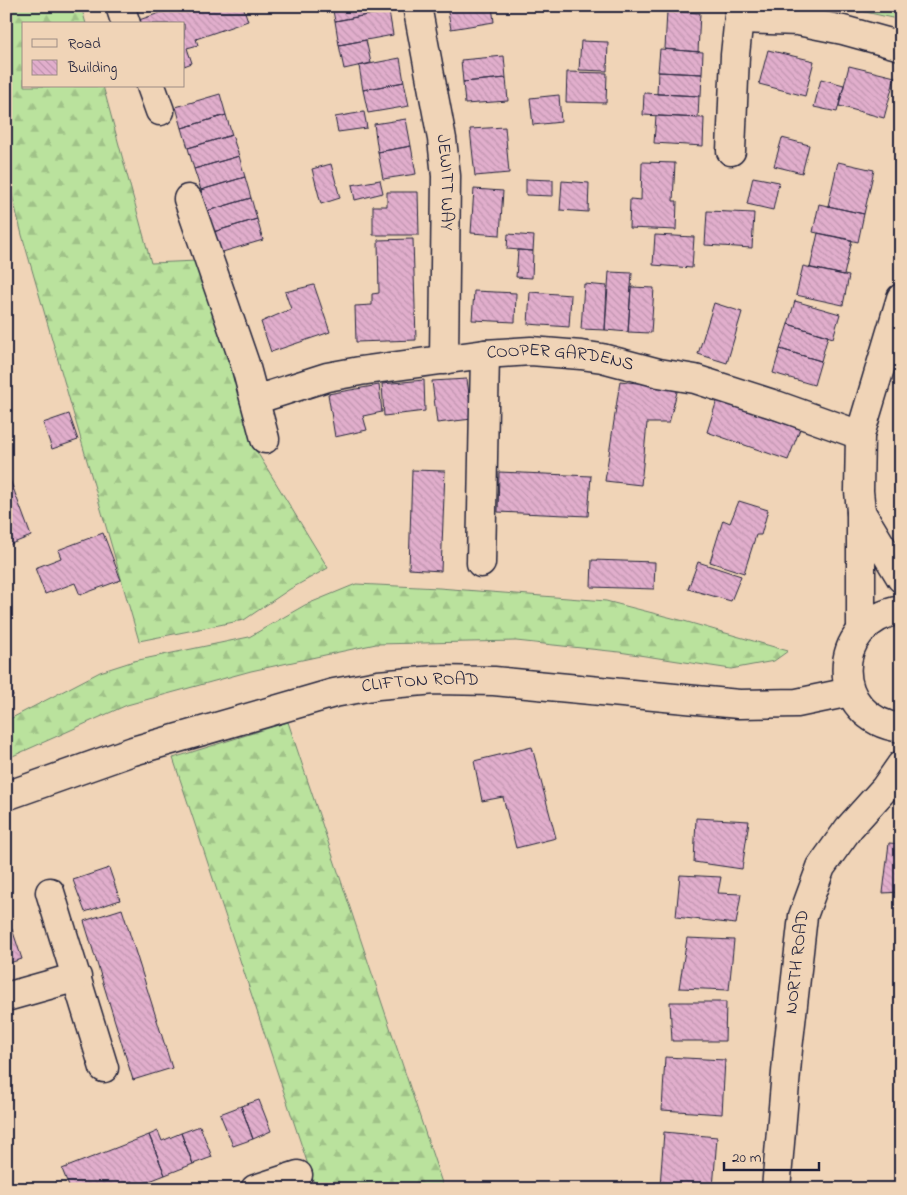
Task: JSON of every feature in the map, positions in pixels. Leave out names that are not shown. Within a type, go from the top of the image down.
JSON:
[{"type":"street","points":[[120,6],[125,22]]},
{"type":"street","name":"JEWITT WAY","points":[[417,6],[442,139],[446,176],[444,360]]},
{"type":"street","points":[[731,151],[735,55],[739,13],[798,21],[843,30],[901,46]]},
{"type":"street","points":[[152,88],[160,111]]},
{"type":"street","points":[[188,199],[245,364],[265,438]]},
{"type":"street","points":[[861,629],[860,435],[901,298]]},
{"type":"street","name":"COOPER GARDENS","points":[[255,400],[327,377],[486,354],[531,351],[581,355],[695,379],[860,435]]},
{"type":"street","points":[[481,563],[486,354]]},
{"type":"street","points":[[861,511],[901,578]]},
{"type":"street","points":[[901,610],[888,612],[873,618],[861,629],[850,648],[846,670],[850,692],[860,707],[874,719],[890,726],[901,728]]},
{"type":"street","name":"CLIFTON ROAD","points":[[6,796],[133,751],[334,692],[378,685],[435,680],[470,680],[545,685],[721,703],[767,705],[797,703],[850,692]]},
{"type":"street","name":"NORTH ROAD","points":[[776,1189],[788,1048],[803,916],[822,867],[849,828],[885,788],[901,766]]},
{"type":"street","points":[[50,892],[104,1068]]},
{"type":"street","points":[[6,997],[77,977]]},
{"type":"street","points":[[254,1189],[298,1175]]},
{"type":"green space","points":[[6,6],[81,6],[85,22],[22,22],[22,88],[104,88],[151,263],[197,261],[257,452],[328,568],[290,589],[244,620],[139,641],[22,235],[6,170]]},
{"type":"green space","points":[[839,6],[901,6],[901,20]]},
{"type":"green space","points":[[356,584],[439,588],[606,601],[788,651],[774,661],[731,669],[619,652],[516,641],[376,644],[251,671],[127,705],[6,759],[6,721],[100,672],[134,661],[249,637],[305,605]]},
{"type":"green space","points":[[288,722],[444,1189],[316,1189],[173,758]]},
{"type":"building","points":[[180,6],[243,6],[248,21],[196,39],[198,45],[187,48],[192,63],[185,66],[185,22],[140,22],[139,20]]},
{"type":"building","points":[[332,6],[388,6],[389,11],[335,21]]},
{"type":"building","points":[[492,6],[494,22],[451,29],[447,7]]},
{"type":"building","points":[[389,11],[393,35],[339,45],[335,21]]},
{"type":"building","points":[[667,11],[700,13],[698,52],[665,49]]},
{"type":"building","points":[[366,40],[371,63],[344,69],[339,45]]},
{"type":"building","points":[[581,41],[608,42],[607,71],[579,70]]},
{"type":"building","points":[[660,49],[703,52],[702,74],[658,72]]},
{"type":"building","points":[[768,50],[814,61],[805,96],[759,84]]},
{"type":"building","points":[[504,56],[506,78],[463,82],[461,60]]},
{"type":"building","points":[[400,58],[404,82],[363,90],[359,66]]},
{"type":"building","points":[[849,66],[895,77],[884,118],[839,106]]},
{"type":"building","points":[[567,72],[607,73],[606,103],[566,102]]},
{"type":"building","points":[[658,72],[702,74],[701,96],[657,94]]},
{"type":"building","points":[[506,78],[508,101],[465,104],[463,82]]},
{"type":"building","points":[[821,79],[844,85],[837,112],[814,107]]},
{"type":"building","points":[[404,82],[409,106],[368,113],[363,90]]},
{"type":"building","points":[[644,93],[699,96],[698,118],[643,115]]},
{"type":"building","points":[[220,94],[226,115],[182,128],[176,107]]},
{"type":"building","points":[[559,95],[561,122],[533,125],[530,98]]},
{"type":"building","points":[[364,112],[367,128],[338,132],[335,117]]},
{"type":"building","points":[[226,115],[232,135],[188,148],[182,128]]},
{"type":"building","points":[[656,116],[704,118],[703,146],[654,143]]},
{"type":"building","points":[[406,119],[411,146],[378,152],[374,124]]},
{"type":"building","points":[[505,127],[509,173],[475,176],[470,129]]},
{"type":"building","points":[[232,135],[239,156],[194,169],[188,148]]},
{"type":"building","points":[[782,138],[809,145],[802,173],[774,166]]},
{"type":"building","points":[[411,146],[416,174],[383,179],[378,152]]},
{"type":"building","points":[[239,156],[245,177],[201,190],[194,169]]},
{"type":"building","points":[[642,162],[675,163],[673,201],[677,201],[676,230],[629,228],[630,199],[641,200]]},
{"type":"building","points":[[838,162],[874,170],[864,214],[828,206]]},
{"type":"building","points":[[331,164],[340,198],[321,204],[312,169]]},
{"type":"building","points":[[245,177],[251,198],[207,211],[201,190]]},
{"type":"building","points":[[753,177],[779,182],[773,210],[747,204]]},
{"type":"building","points":[[526,179],[553,180],[553,196],[526,195]]},
{"type":"building","points":[[380,180],[383,193],[355,200],[352,185]]},
{"type":"building","points":[[562,181],[589,183],[588,212],[560,210]]},
{"type":"building","points":[[474,189],[503,191],[500,235],[471,233]]},
{"type":"building","points":[[387,192],[418,192],[419,235],[373,235],[373,206],[387,206]]},
{"type":"building","points":[[251,198],[257,219],[213,232],[207,211]]},
{"type":"building","points":[[819,204],[864,214],[858,242],[813,232]]},
{"type":"building","points":[[707,211],[754,213],[752,248],[705,245]]},
{"type":"building","points":[[257,219],[263,240],[219,253],[213,232]]},
{"type":"building","points":[[818,233],[852,240],[844,275],[810,268]]},
{"type":"building","points":[[508,234],[534,236],[533,251],[507,249]]},
{"type":"building","points":[[655,235],[694,237],[692,268],[653,265]]},
{"type":"building","points":[[413,239],[416,340],[356,342],[355,306],[372,305],[372,294],[379,293],[378,240]]},
{"type":"building","points":[[518,250],[533,251],[532,278],[516,277]]},
{"type":"building","points":[[803,266],[849,276],[843,305],[796,295]]},
{"type":"building","points":[[609,272],[632,273],[628,332],[605,330]]},
{"type":"building","points":[[584,284],[607,286],[605,330],[581,329]]},
{"type":"building","points":[[314,285],[330,332],[271,352],[261,322],[291,309],[285,292]]},
{"type":"building","points":[[631,287],[654,288],[651,333],[628,332]]},
{"type":"building","points":[[474,291],[516,293],[515,322],[472,320]]},
{"type":"building","points":[[530,292],[571,295],[569,327],[528,324]]},
{"type":"building","points":[[795,301],[840,314],[833,338],[788,324]]},
{"type":"building","points":[[714,303],[742,312],[727,363],[698,354]]},
{"type":"building","points":[[788,324],[828,336],[821,361],[780,349]]},
{"type":"building","points":[[780,349],[821,361],[814,385],[773,373]]},
{"type":"building","points":[[467,379],[472,419],[437,423],[432,381]]},
{"type":"building","points":[[424,380],[425,411],[384,416],[382,384]]},
{"type":"building","points":[[620,381],[678,388],[669,423],[647,423],[641,485],[605,481]]},
{"type":"building","points":[[379,385],[382,412],[363,416],[367,430],[335,437],[328,394]]},
{"type":"building","points":[[717,400],[800,429],[788,460],[707,432]]},
{"type":"building","points":[[69,414],[78,440],[52,449],[43,423]]},
{"type":"building","points":[[6,469],[31,536],[6,546]]},
{"type":"building","points":[[412,470],[445,471],[441,571],[409,569]]},
{"type":"building","points":[[499,472],[591,476],[588,516],[498,512]]},
{"type":"building","points":[[739,501],[768,510],[761,535],[756,535],[744,573],[710,562],[723,520],[730,523]]},
{"type":"building","points":[[103,533],[121,580],[80,595],[75,583],[45,594],[35,568],[61,558],[58,550]]},
{"type":"building","points":[[592,560],[655,562],[654,589],[591,587]]},
{"type":"building","points":[[698,562],[741,576],[731,601],[688,589]]},
{"type":"building","points":[[6,677],[13,696],[6,698]]},
{"type":"building","points":[[532,747],[556,838],[516,848],[503,797],[482,801],[474,761]]},
{"type":"building","points":[[696,818],[749,821],[742,869],[694,862]]},
{"type":"building","points":[[889,843],[901,844],[901,892],[883,893]]},
{"type":"building","points":[[109,868],[120,900],[85,912],[73,880]]},
{"type":"building","points":[[680,875],[721,877],[718,893],[741,894],[736,924],[676,917]]},
{"type":"building","points":[[122,909],[172,1068],[133,1080],[84,921]]},
{"type":"building","points":[[12,929],[22,959],[6,964],[6,931]]},
{"type":"building","points":[[687,938],[734,940],[729,990],[679,988]]},
{"type":"building","points":[[670,1002],[726,1002],[725,1041],[672,1041]]},
{"type":"building","points":[[665,1057],[725,1060],[722,1114],[662,1110]]},
{"type":"building","points":[[259,1100],[271,1131],[253,1139],[241,1106]]},
{"type":"building","points":[[241,1106],[253,1139],[233,1146],[220,1114]]},
{"type":"building","points":[[200,1126],[212,1157],[193,1164],[181,1133]]},
{"type":"building","points":[[158,1131],[162,1141],[181,1133],[193,1164],[165,1175],[149,1135]]},
{"type":"building","points":[[664,1132],[717,1137],[713,1188],[660,1186]]},
{"type":"building","points":[[149,1135],[165,1175],[134,1187],[132,1181],[111,1189],[70,1189],[62,1169]]}]
